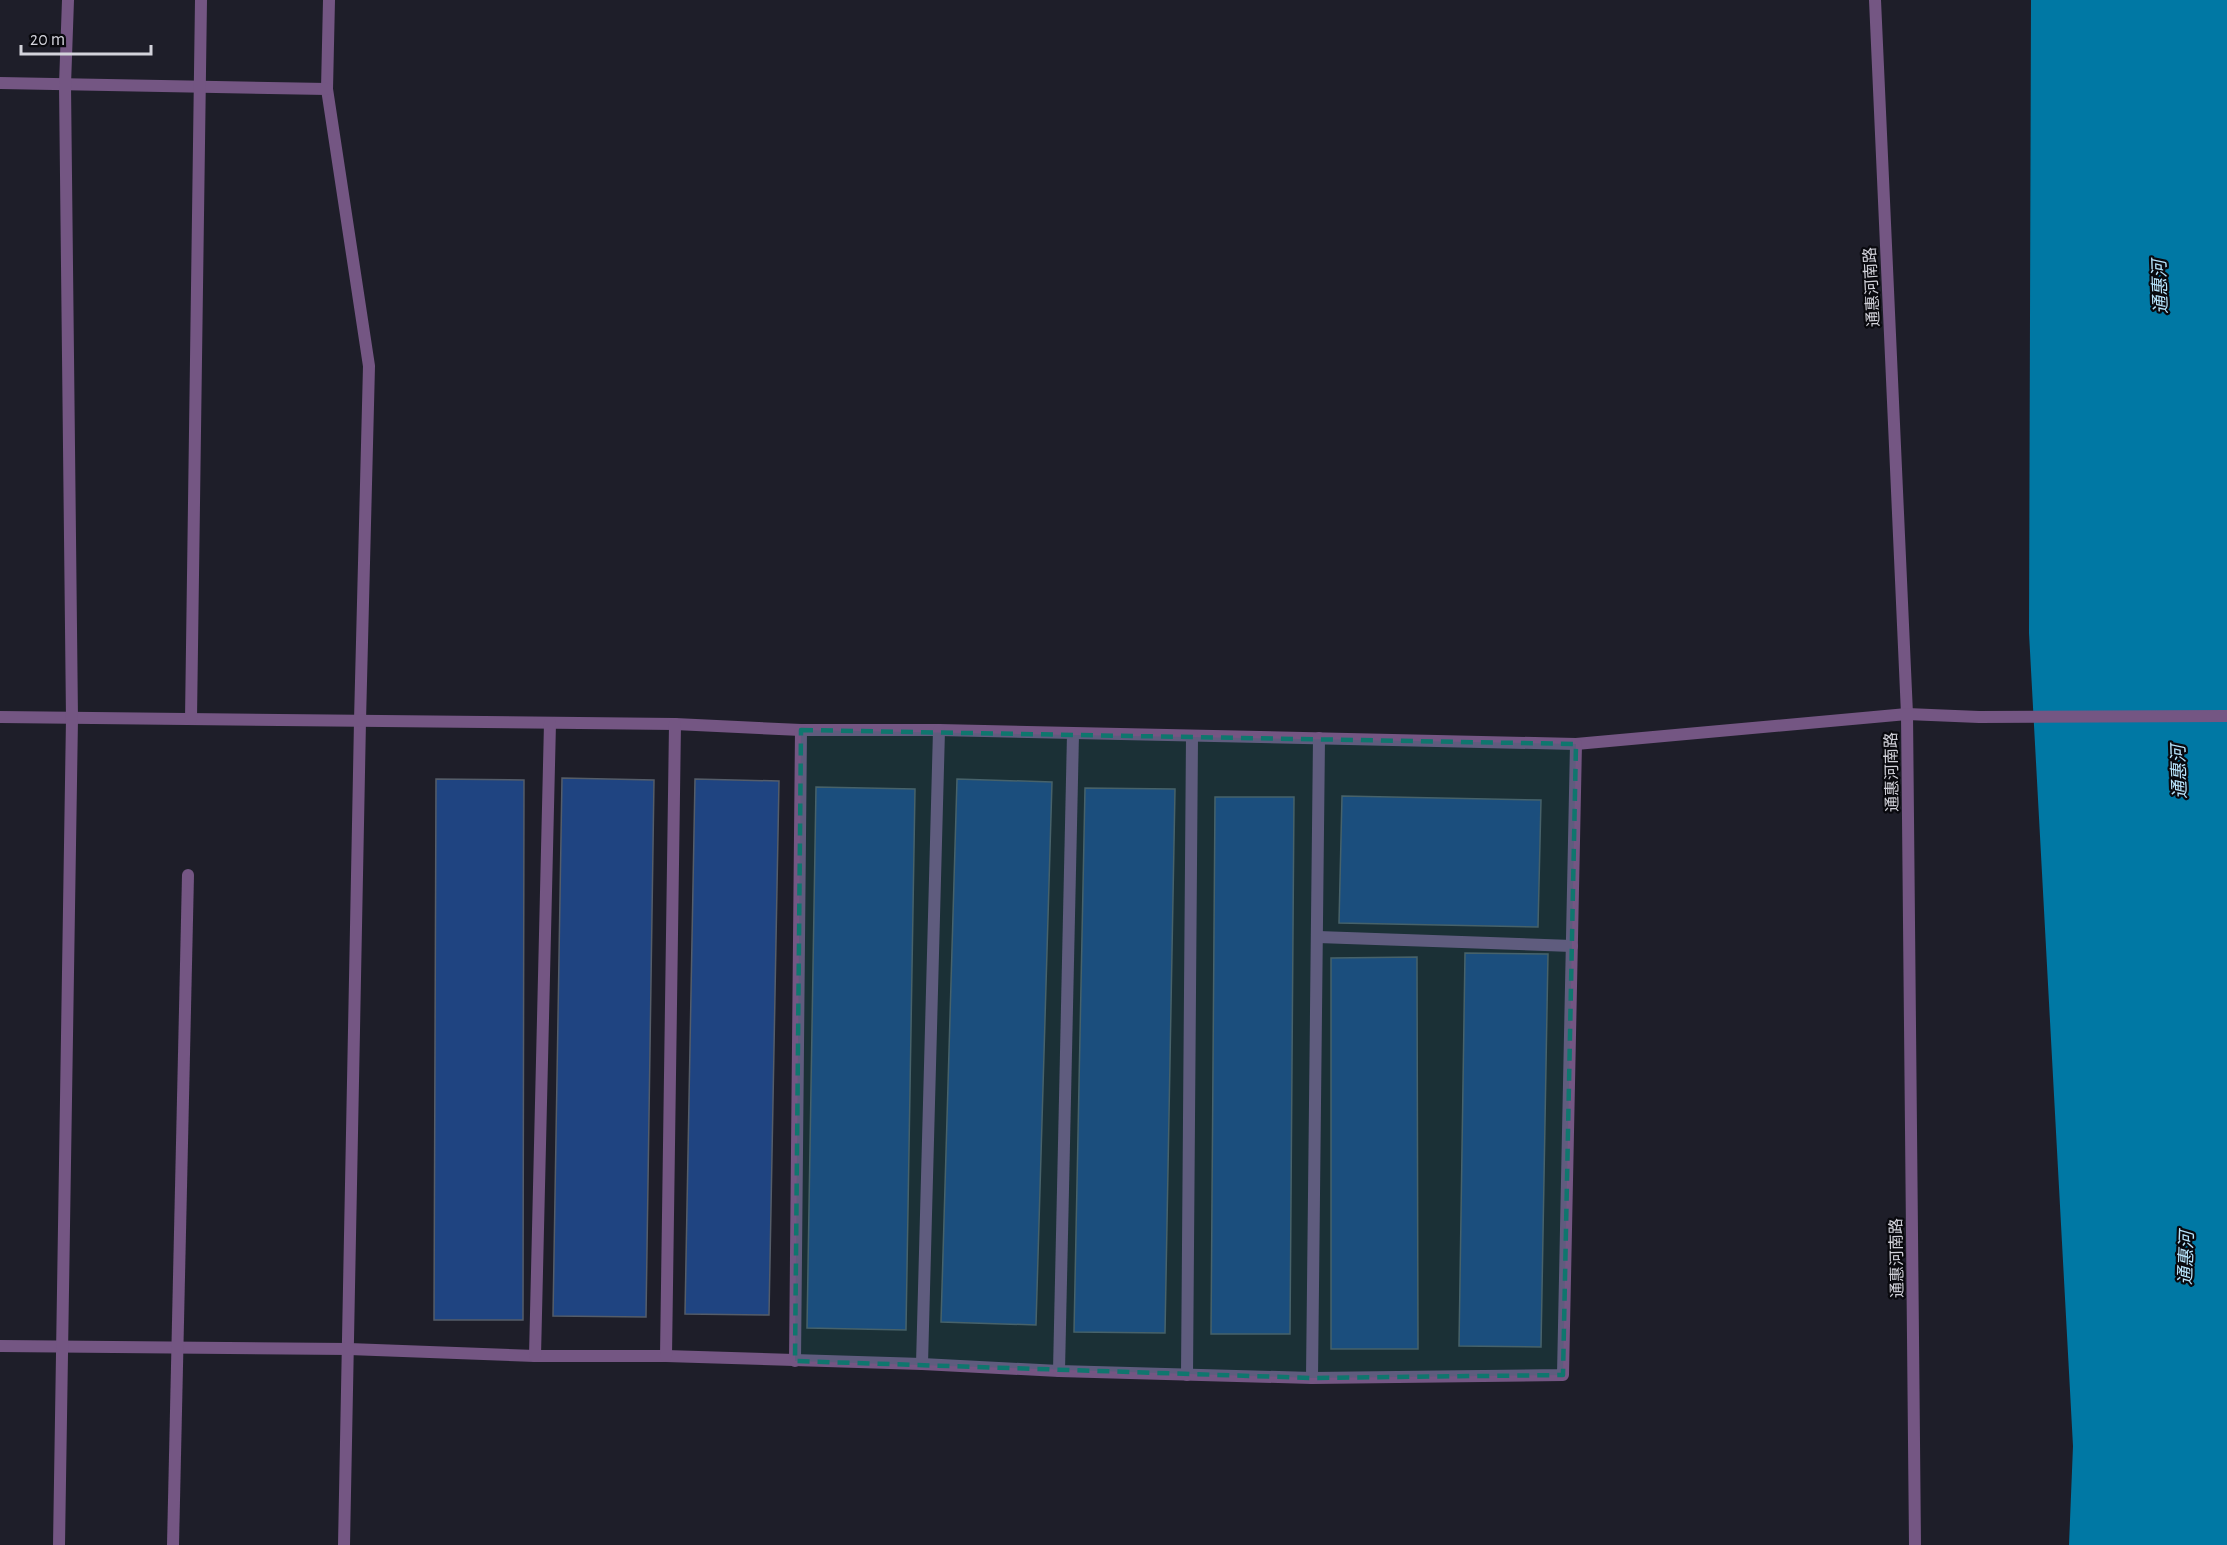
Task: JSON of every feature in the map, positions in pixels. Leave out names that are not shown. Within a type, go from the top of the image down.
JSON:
[{"type":"street","points":[[59,1545],[72,718],[65,85],[68,0]]},
{"type":"street","points":[[191,719],[201,0]]},
{"type":"street","points":[[329,0],[327,89],[369,366],[344,1545]]},
{"type":"street","name":"通惠河南路","points":[[1875,0],[1907,714],[1915,1545]]},
{"type":"street","points":[[0,83],[327,89]]},
{"type":"street","points":[[0,717],[675,724],[801,730],[939,730],[1576,744],[1907,714],[1980,717],[2227,716]]},
{"type":"street","points":[[535,1356],[550,723]]},
{"type":"street","points":[[666,1356],[675,724]]},
{"type":"street","points":[[795,1361],[801,730]]},
{"type":"street","points":[[922,1364],[939,730]]},
{"type":"street","points":[[1059,1371],[1073,734]]},
{"type":"street","points":[[1187,1375],[1192,736]]},
{"type":"street","points":[[1312,1378],[1318,937],[1318,738]]},
{"type":"street","points":[[0,1346],[349,1349],[535,1356],[666,1356],[1312,1378],[1563,1375],[1576,744]]},
{"type":"street","points":[[173,1545],[188,875]]},
{"type":"street","points":[[1318,937],[1572,946]]},
{"type":"highlighted area","points":[[801,730],[1576,744],[1563,1375],[1312,1378],[795,1361]]},
{"type":"water","name":"通惠河","points":[[2031,0],[2227,0],[2227,1545],[2069,1545],[2073,1446],[2029,633]]},
{"type":"building","points":[[562,778],[654,780],[646,1317],[553,1316]]},
{"type":"building","points":[[436,779],[524,780],[523,1320],[434,1320]]},
{"type":"building","points":[[695,779],[779,781],[769,1315],[685,1314]]},
{"type":"building","points":[[957,779],[1052,782],[1036,1325],[941,1322]]},
{"type":"building","points":[[816,787],[915,789],[906,1330],[807,1328]]},
{"type":"building","points":[[1085,788],[1175,789],[1165,1333],[1074,1332]]},
{"type":"building","points":[[1342,796],[1541,800],[1538,927],[1339,923]]},
{"type":"building","points":[[1215,797],[1294,797],[1290,1334],[1211,1334]]},
{"type":"building","points":[[1465,953],[1548,954],[1541,1347],[1459,1346]]},
{"type":"building","points":[[1417,957],[1418,1349],[1331,1349],[1331,958]]}]
